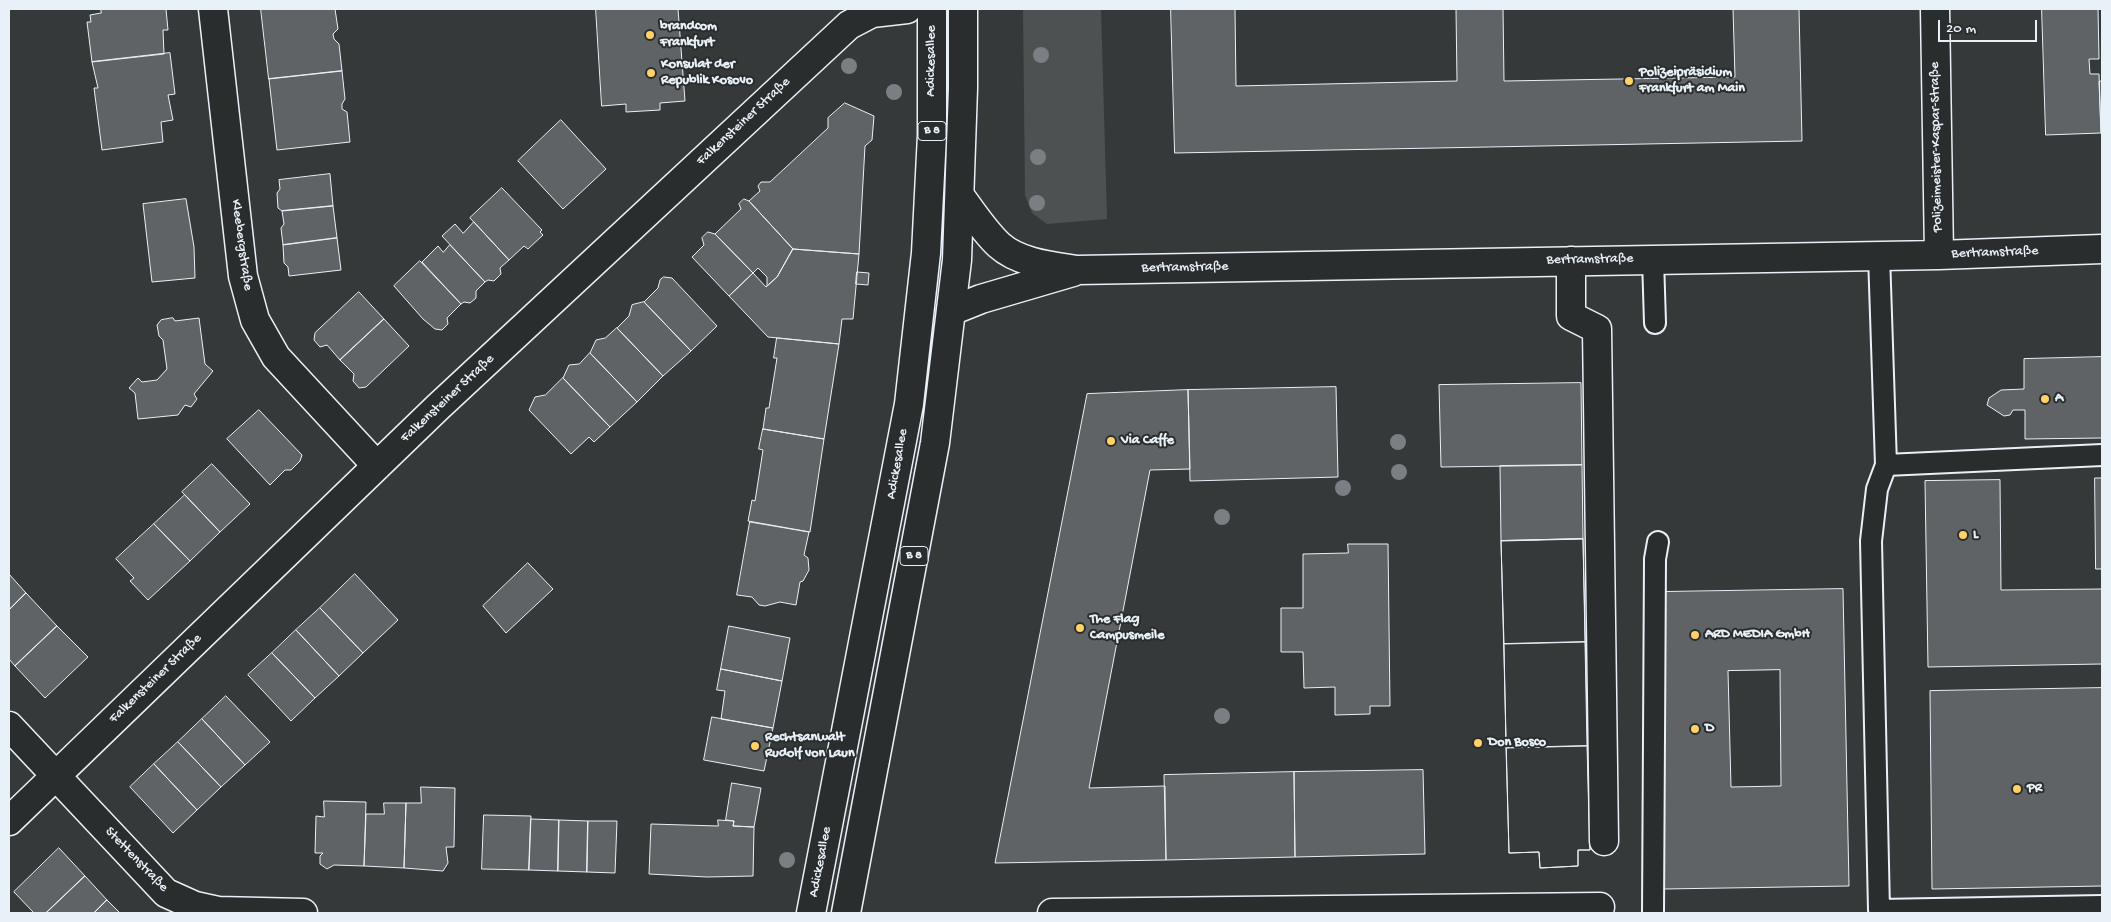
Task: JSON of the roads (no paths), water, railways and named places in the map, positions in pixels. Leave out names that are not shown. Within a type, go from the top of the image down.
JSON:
[{"type":"street","name":"Kleebergstraße","points":[[214,9],[243,276],[256,320],[276,357],[377,466]]},
{"type":"street","name":"Falkensteiner Straße","points":[[9,821],[377,466],[850,25],[872,13],[907,9]]},
{"type":"street","name":"Adickesallee","points":[[811,913],[909,404],[926,253],[932,135],[932,9]]},
{"type":"street","name":"B 8","points":[[846,913],[935,443],[951,311],[960,196],[963,9]]},
{"type":"street","name":"Polizeimeister-Kaspar-Straße","points":[[1935,9],[1938,254]]},
{"type":"street","name":"Bertramstraße","points":[[960,196],[999,244],[1012,254],[1044,265],[1077,270],[1938,254],[2102,249]]},
{"type":"street","points":[[1571,261],[1571,316],[1597,330],[1604,841]]},
{"type":"street","name":"Bertramstraße","points":[[951,311],[981,299],[1077,270]]},
{"type":"street","name":"Stettenstraße","points":[[9,726],[166,893],[194,906],[218,911],[303,913]]},
{"type":"street","points":[[1052,913],[1600,907]]},
{"type":"lane","points":[[1879,255],[1886,465],[1877,488],[1871,541],[1879,910],[2102,906]]},
{"type":"lane","points":[[1654,259],[1655,323]]},
{"type":"lane","points":[[1886,465],[2102,455]]},
{"type":"lane","points":[[1653,913],[1655,559],[1658,542]]},
{"type":"place","name":"brandcom Frankfurt","points":[[650,35]]},
{"type":"place","name":"Konsulat der Republik Kosovo","points":[[651,73]]},
{"type":"place","name":"Polizeipräsidium Frankfurt am Main","points":[[1629,81]]},
{"type":"place","name":"A","points":[[2045,399]]},
{"type":"place","name":"Via Caffe","points":[[1111,441]]},
{"type":"place","name":"L","points":[[1963,535]]},
{"type":"place","name":"The Flag Campusmeile","points":[[1080,628]]},
{"type":"place","name":"ARD MEDIA GmbH","points":[[1695,635]]},
{"type":"place","name":"D","points":[[1695,729]]},
{"type":"place","name":"Don Bosco","points":[[1478,743]]},
{"type":"place","name":"Rechtsanwalt Rudolf von Laun","points":[[755,746]]},
{"type":"place","name":"PR","points":[[2017,789]]}]
